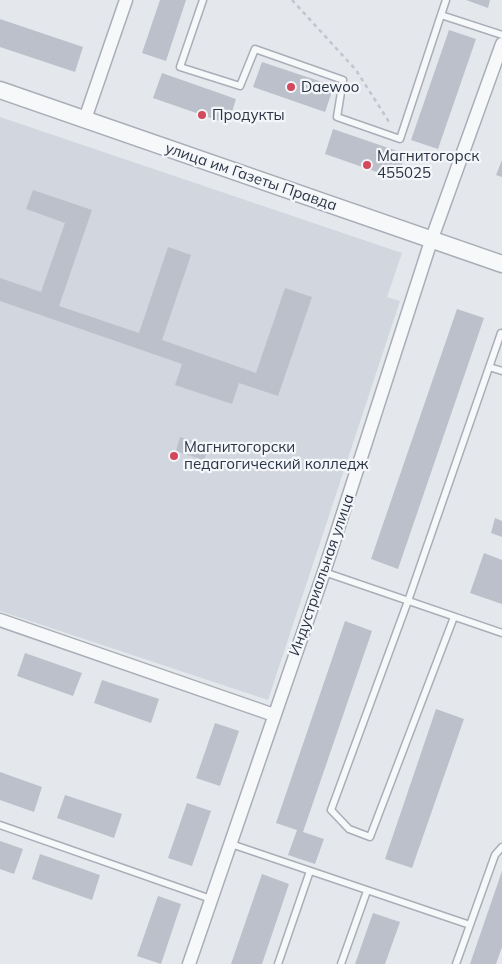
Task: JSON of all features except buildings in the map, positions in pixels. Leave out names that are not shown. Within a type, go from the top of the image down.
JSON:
[{"type":"street","points":[[85,119],[126,0]]},
{"type":"street","name":"Индустриальная улица","points":[[189,964],[324,572],[431,241],[502,44]]},
{"type":"street","name":"улица им Газеты Правда","points":[[0,90],[431,241],[502,264]]},
{"type":"street","points":[[0,620],[274,715]]},
{"type":"lane","points":[[203,0],[180,67],[240,86],[255,49],[343,80],[337,118],[400,139],[446,0]]},
{"type":"lane","points":[[441,15],[502,35]]},
{"type":"lane","points":[[454,617],[370,837],[349,829],[330,810],[408,601],[500,334]]},
{"type":"lane","points":[[489,367],[502,371]]},
{"type":"lane","points":[[324,572],[502,634]]},
{"type":"lane","points":[[0,825],[211,899]]},
{"type":"lane","points":[[230,844],[470,925]]},
{"type":"lane","points":[[456,964],[494,855],[502,848]]},
{"type":"lane","points":[[278,964],[310,871]]},
{"type":"lane","points":[[341,964],[367,890]]},
{"type":"path","points":[[292,0],[356,70],[400,139]]},
{"type":"shaded area","name":"Магнитогорски педагогический колледж","points":[[0,117],[402,253],[387,297],[400,301],[268,700],[0,611]]},
{"type":"place","name":"Daewoo","points":[[291,87]]},
{"type":"place","name":"Продукты","points":[[202,115]]},
{"type":"place","name":"Магнитогорск 455025","points":[[367,165]]},
{"type":"place","name":"Магнитогорски педагогический колледж","points":[[174,456]]}]
